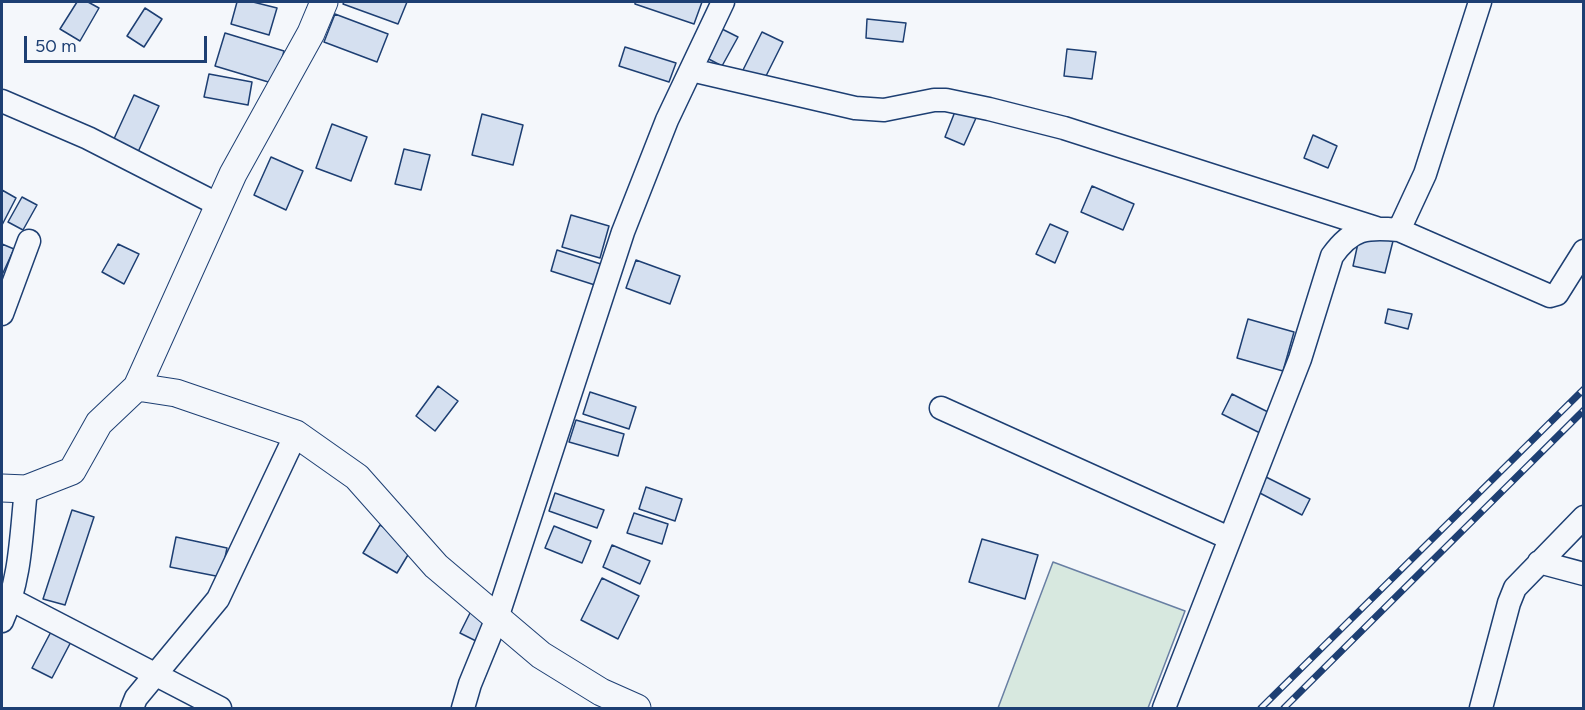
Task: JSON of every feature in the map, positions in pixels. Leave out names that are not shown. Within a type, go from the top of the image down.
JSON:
[{"type":"street","points":[[2,621],[12,600],[18,569],[14,489],[72,471],[99,423],[137,387],[233,174],[311,33],[324,2]]},
{"type":"street","points":[[463,708],[470,684],[497,618],[623,232],[668,120],[723,2]]},
{"type":"street","points":[[1399,230],[1425,174],[1480,2]]},
{"type":"street","points":[[691,69],[855,108],[884,110],[934,100],[946,100],[1064,128],[1376,228],[1399,230],[1550,296],[1557,294],[1584,251]]},
{"type":"street","points":[[2,101],[88,138],[219,205]]},
{"type":"street","points":[[1164,708],[1300,359],[1332,256],[1342,243],[1357,231],[1376,228]]},
{"type":"street","points":[[2,314],[29,241]]},
{"type":"street","points":[[137,387],[176,393],[296,434],[357,477],[436,566],[541,656],[601,692],[637,708]]},
{"type":"street","points":[[940,408],[1229,538]]},
{"type":"street","points":[[132,708],[136,698],[154,675],[218,599],[296,434]]},
{"type":"street","points":[[1481,708],[1515,588],[1584,517]]},
{"type":"street","points":[[1539,562],[1584,574]]},
{"type":"street","points":[[12,600],[220,708]]},
{"type":"shaded area","points":[[1053,562],[1185,611],[1148,708],[998,708]]},
{"type":"building","points":[[77,2],[88,2],[99,8],[80,41],[60,29]]},
{"type":"building","points":[[237,2],[253,2],[277,8],[269,35],[231,24]]},
{"type":"building","points":[[344,2],[407,2],[398,24],[343,4]]},
{"type":"building","points":[[635,2],[702,2],[694,24],[635,4]]},
{"type":"building","points":[[145,8],[162,19],[144,47],[127,36]]},
{"type":"building","points":[[335,14],[388,34],[377,62],[324,42]]},
{"type":"building","points":[[867,19],[906,23],[903,42],[866,38]]},
{"type":"building","points":[[718,27],[738,37],[722,66],[703,56]]},
{"type":"building","points":[[762,32],[783,42],[763,82],[742,72]]},
{"type":"building","points":[[225,33],[284,51],[275,84],[215,66]]},
{"type":"building","points":[[625,47],[676,63],[669,82],[619,66]]},
{"type":"building","points":[[1067,49],[1096,52],[1092,79],[1064,76]]},
{"type":"building","points":[[209,74],[252,82],[248,105],[204,97]]},
{"type":"building","points":[[134,95],[159,106],[138,152],[113,141]]},
{"type":"building","points":[[956,109],[976,118],[964,145],[945,137]]},
{"type":"building","points":[[482,114],[523,125],[513,165],[472,155]]},
{"type":"building","points":[[332,124],[367,137],[351,181],[316,168]]},
{"type":"building","points":[[1313,135],[1337,146],[1328,168],[1304,158]]},
{"type":"building","points":[[404,149],[430,155],[421,190],[395,184]]},
{"type":"building","points":[[271,157],[303,171],[286,210],[254,195]]},
{"type":"building","points":[[1092,186],[1134,204],[1123,230],[1081,212]]},
{"type":"building","points":[[2,190],[16,198],[2,225]]},
{"type":"building","points":[[22,197],[37,205],[23,230],[8,222]]},
{"type":"building","points":[[571,215],[609,226],[600,258],[562,247]]},
{"type":"building","points":[[1050,224],[1068,232],[1055,263],[1036,254]]},
{"type":"building","points":[[1360,234],[1393,241],[1385,273],[1353,266]]},
{"type":"building","points":[[2,244],[14,249],[2,275]]},
{"type":"building","points":[[118,244],[139,254],[124,284],[102,272]]},
{"type":"building","points":[[557,250],[604,265],[598,286],[551,271]]},
{"type":"building","points":[[636,260],[680,276],[670,304],[626,288]]},
{"type":"building","points":[[1388,309],[1412,314],[1408,329],[1385,323]]},
{"type":"building","points":[[1248,319],[1294,332],[1283,371],[1237,358]]},
{"type":"building","points":[[438,386],[458,401],[435,431],[416,416]]},
{"type":"building","points":[[590,392],[636,407],[629,429],[583,414]]},
{"type":"building","points":[[1232,394],[1270,413],[1260,433],[1222,414]]},
{"type":"building","points":[[576,420],[624,434],[618,456],[569,442]]},
{"type":"building","points":[[1264,476],[1310,499],[1302,515],[1256,491]]},
{"type":"building","points":[[646,487],[682,499],[675,521],[639,509]]},
{"type":"building","points":[[555,493],[604,510],[597,528],[549,511]]},
{"type":"building","points":[[72,510],[94,517],[65,605],[43,599]]},
{"type":"building","points":[[634,513],[668,524],[662,544],[627,533]]},
{"type":"building","points":[[380,525],[414,545],[397,573],[363,553]]},
{"type":"building","points":[[554,526],[591,541],[582,563],[545,548]]},
{"type":"building","points":[[176,537],[227,548],[221,577],[170,567]]},
{"type":"building","points":[[982,539],[1038,555],[1025,599],[969,582]]},
{"type":"building","points":[[612,545],[650,561],[640,584],[603,567]]},
{"type":"building","points":[[602,578],[639,596],[618,639],[581,620]]},
{"type":"building","points":[[472,609],[490,618],[478,642],[460,633]]},
{"type":"building","points":[[54,626],[74,636],[52,678],[32,668]]},
{"type":"railway","points":[[1261,708],[1584,389]]},
{"type":"railway","points":[[1284,708],[1584,410]]}]
